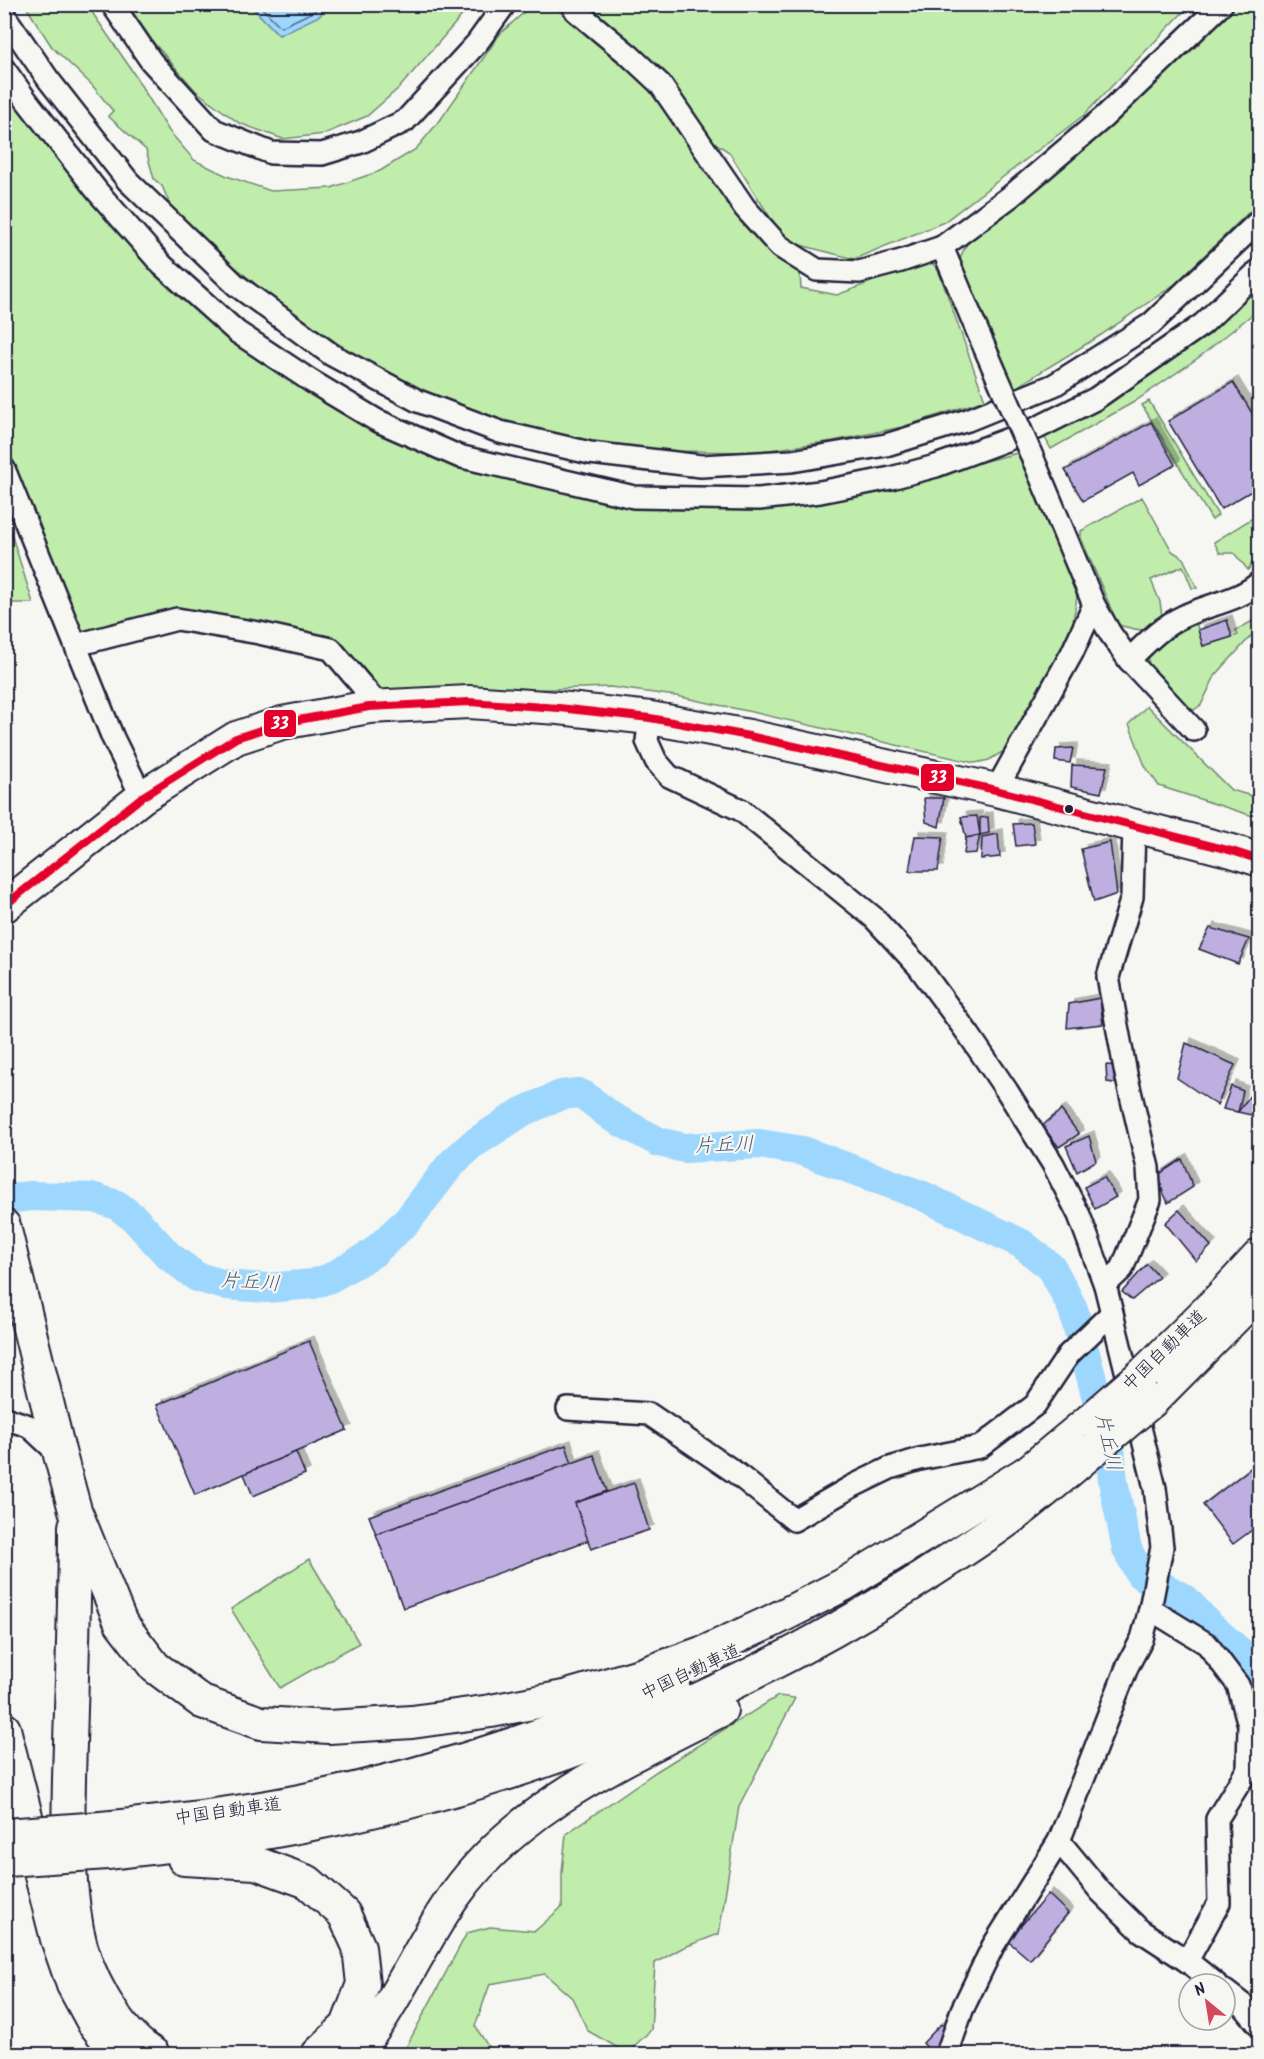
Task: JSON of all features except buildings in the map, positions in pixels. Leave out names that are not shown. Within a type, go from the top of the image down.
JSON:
[{"type":"highway","points":[[6,906],[142,797],[236,738],[282,723],[380,707],[469,702],[558,708],[650,718],[749,736],[996,789],[1260,860]]},
{"type":"highway","points":[[4,1226],[10,1284],[75,1510],[122,1623],[155,1667],[202,1702],[261,1723],[329,1727],[412,1722],[491,1711],[564,1697],[643,1674],[707,1651],[772,1622],[843,1585],[1029,1471]]},
{"type":"highway","name":"中国自動車道","points":[[1148,1387],[1221,1297],[1260,1255]]},
{"type":"highway","name":"中国自動車道","points":[[5,1847],[104,1840],[205,1843],[303,1826],[393,1806],[474,1784],[633,1728],[795,1652],[870,1610],[945,1563],[1028,1504],[1093,1434],[1260,1292]]},
{"type":"highway","name":"中国自動車道","points":[[104,1840],[202,1817],[299,1801],[388,1781],[473,1758],[550,1733],[630,1702],[698,1672],[851,1592],[935,1539],[1029,1471],[1093,1434]]},
{"type":"highway","points":[[351,2055],[382,2017],[455,1894],[484,1860],[519,1826],[560,1796],[601,1772],[731,1706],[847,1636],[965,1555],[1028,1504]]},
{"type":"highway","points":[[75,1510],[69,1794],[70,1872],[77,1931],[91,1975],[118,2022],[141,2047],[153,2055]]},
{"type":"highway","points":[[4,1729],[57,1939],[78,1994],[93,2022],[118,2055]]},
{"type":"highway","points":[[104,1840],[256,1863],[308,1881],[344,1914],[359,1947],[363,1984],[347,2026],[318,2055]]},
{"type":"street","points":[[112,4],[151,61],[214,130],[271,153],[322,153],[361,142],[405,120],[477,43],[506,4]]},
{"type":"street","points":[[574,8],[660,84],[745,208],[779,246],[817,270],[859,272],[942,247],[1011,196],[1104,117],[1222,4]]},
{"type":"street","points":[[4,15],[48,79],[128,181],[236,285],[332,355],[418,401],[500,432],[590,453],[701,466],[792,461],[886,445],[968,420],[1054,385],[1151,324],[1260,220]]},
{"type":"street","points":[[4,69],[97,190],[162,265],[237,332],[311,381],[376,420],[458,456],[634,497],[759,500],[820,492],[891,478],[936,466],[1033,430],[1095,399],[1203,324],[1260,269]]},
{"type":"street","points":[[942,247],[1095,605],[1110,633],[1125,654],[1194,730]]},
{"type":"street","points":[[4,469],[113,738],[142,797]]},
{"type":"street","points":[[1125,654],[1183,616],[1248,593],[1260,582]]},
{"type":"street","points":[[996,789],[1095,605]]},
{"type":"street","points":[[76,645],[177,619],[259,633],[331,650],[380,707]]},
{"type":"street","points":[[1076,644],[1093,640],[1125,654]]},
{"type":"street","points":[[650,718],[647,741],[656,761],[669,776],[741,810],[873,917],[919,967],[969,1035],[1053,1164],[1080,1215],[1105,1285],[1156,1498],[1162,1548],[1142,1639],[1128,1665],[1059,1841],[993,1946],[962,2010],[947,2055]]},
{"type":"street","points":[[1105,1285],[1122,1269],[1150,1200],[1148,1168],[1126,1074],[1108,977],[1132,897],[1134,827]]},
{"type":"street","points":[[568,1409],[649,1414],[736,1473],[794,1520],[851,1487],[890,1468],[920,1459],[980,1447],[1035,1405],[1069,1354],[1112,1313]]},
{"type":"street","points":[[4,1418],[29,1426],[60,1455]]},
{"type":"street","points":[[1150,1609],[1207,1644],[1238,1685],[1249,1725],[1248,1769],[1217,1819],[1219,1903],[1187,1961]]},
{"type":"street","points":[[1059,1841],[1101,1892],[1141,1931],[1201,1972]]},
{"type":"street","points":[[1237,2000],[1260,2026]]},
{"type":"green space","points":[[25,5],[87,5],[129,66],[169,131],[194,160],[227,176],[271,191],[331,188],[380,171],[416,149],[441,119],[500,34],[532,5],[552,5],[646,86],[750,229],[800,274],[801,288],[837,295],[916,265],[932,262],[939,272],[985,400],[902,427],[833,441],[755,452],[679,451],[575,440],[506,422],[457,406],[361,360],[260,288],[201,238],[171,207],[162,186],[154,179],[146,150],[108,116],[113,111],[92,85],[52,47]]},
{"type":"green space","points":[[128,5],[250,5],[279,35],[320,15],[324,5],[471,5],[400,87],[367,116],[324,134],[283,139],[239,123],[196,91],[154,43]]},
{"type":"green space","points":[[587,5],[1190,5],[1084,115],[944,222],[854,259],[785,241],[729,152],[712,141],[653,66]]},
{"type":"green space","points":[[1233,5],[1259,5],[1259,199],[1251,210],[1175,284],[1101,335],[1010,391],[959,266],[966,246],[990,222],[1144,93]]},
{"type":"green space","points":[[4,81],[157,268],[423,452],[697,507],[945,471],[1022,452],[1071,567],[1077,597],[1071,633],[1004,751],[989,760],[975,763],[676,696],[610,687],[376,695],[338,648],[198,615],[83,633],[5,449],[4,353],[8,256],[4,247]]},
{"type":"green space","points":[[1259,282],[1259,309],[1198,358],[1134,402],[1051,449],[1044,436]]},
{"type":"green space","points":[[1149,401],[1218,515],[1212,520],[1142,405]]},
{"type":"green space","points":[[1142,497],[1172,551],[1183,558],[1197,588],[1192,588],[1183,566],[1151,580],[1160,602],[1162,616],[1150,627],[1137,630],[1118,625],[1081,538],[1081,531]]},
{"type":"green space","points":[[5,514],[33,603],[5,603]]},
{"type":"green space","points":[[1259,514],[1259,552],[1248,570],[1234,553],[1220,553],[1214,542]]},
{"type":"green space","points":[[1259,593],[1259,627],[1215,676],[1201,705],[1194,710],[1184,707],[1163,678],[1149,665],[1147,653],[1176,627],[1195,619],[1203,646],[1238,635],[1236,630],[1258,618],[1253,597]]},
{"type":"green space","points":[[1147,706],[1231,790],[1259,798],[1259,818],[1159,786],[1145,766],[1129,724]]},
{"type":"green space","points":[[309,1559],[359,1643],[280,1688],[231,1609]]},
{"type":"green space","points":[[778,1696],[795,1698],[739,1806],[719,1934],[682,1948],[655,1963],[651,2030],[627,2053],[588,2031],[572,1998],[545,1974],[490,1984],[475,2026],[493,2054],[400,2054],[403,2053],[467,1933],[490,1927],[535,1931],[562,1907],[562,1872],[566,1834],[657,1771]]},
{"type":"water","points":[[250,5],[324,5],[321,15],[279,35]]},
{"type":"waterway","name":"片丘川","points":[[4,1199],[31,1196],[95,1198],[117,1205],[134,1218],[169,1256],[197,1277],[225,1285],[267,1288],[313,1284],[330,1278],[373,1253],[408,1220],[451,1164],[473,1144],[522,1112],[561,1095],[578,1093],[612,1117],[659,1142],[684,1148],[759,1144],[803,1151],[923,1196],[1022,1244],[1052,1268],[1073,1309],[1110,1447],[1113,1481],[1127,1549],[1140,1574],[1185,1599],[1209,1625],[1253,1663],[1260,1673]]},
{"type":"transit line","name":"33","points":[[4,906],[142,797],[236,738],[282,723],[369,707],[469,702],[559,708],[650,718],[749,736],[996,790],[1260,860]]}]
